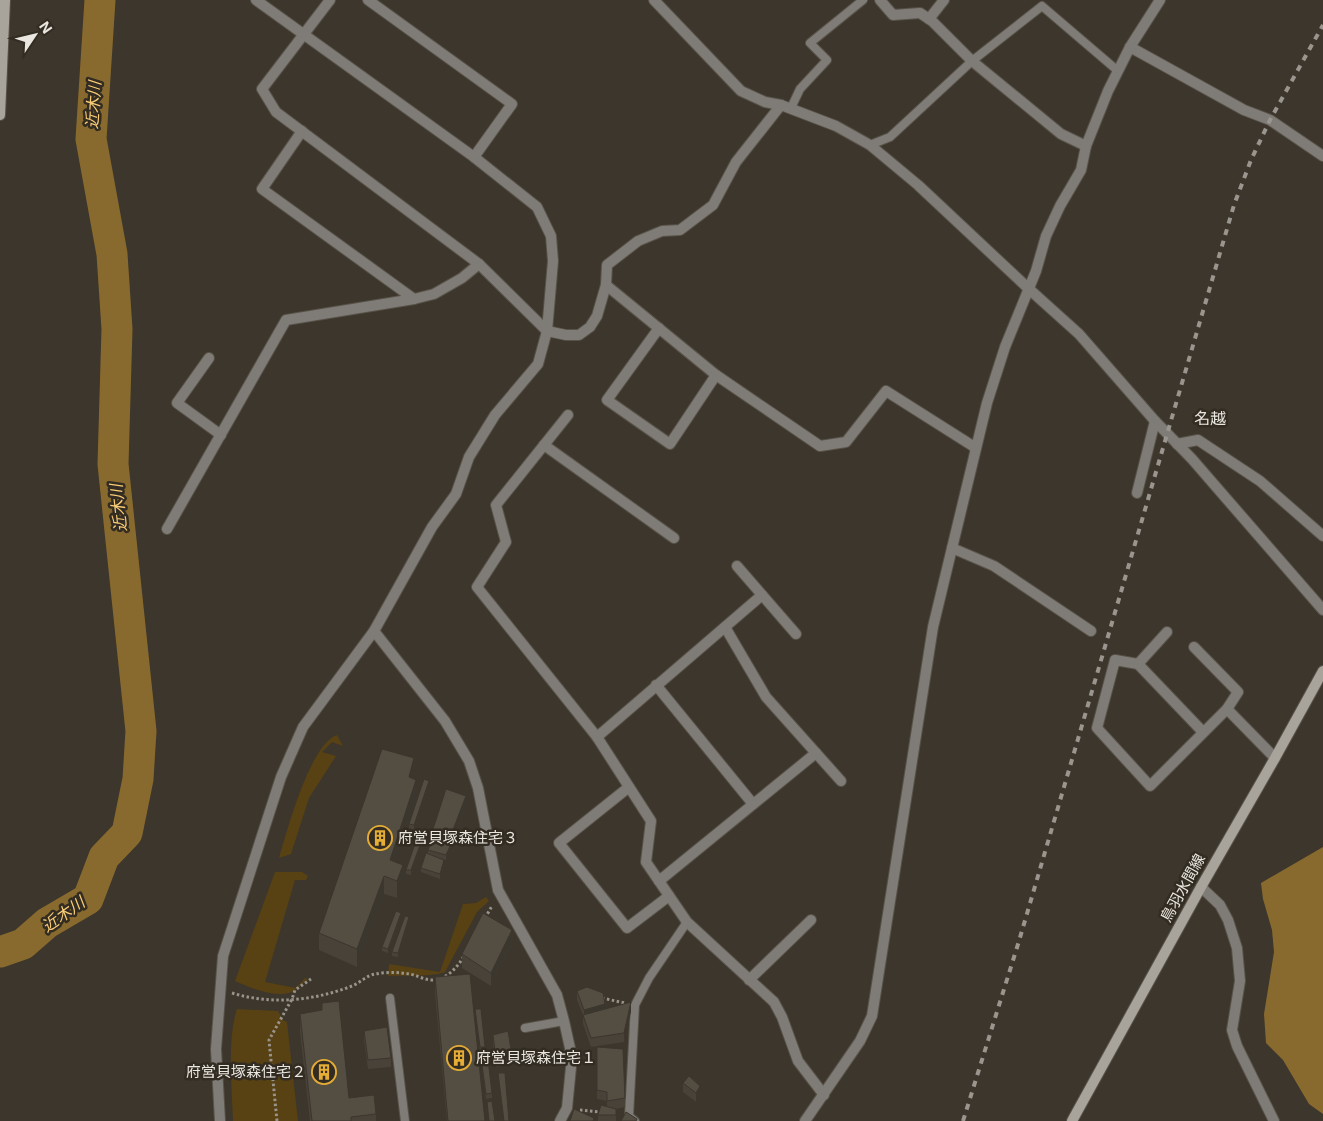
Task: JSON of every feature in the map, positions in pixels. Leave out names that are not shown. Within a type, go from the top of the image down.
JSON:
[{"type":"street","points":[[0,115],[5,0]]},
{"type":"street","points":[[220,1121],[216,1048],[223,956],[281,777],[303,727],[374,631],[432,526],[456,494],[469,456],[495,415],[538,364],[547,330],[552,261],[550,236],[537,207],[474,157],[256,0]]},
{"type":"street","points":[[330,0],[262,90],[276,112],[479,264],[547,330],[566,335],[579,335],[590,326],[597,316],[606,285],[608,265],[638,241],[662,231],[680,230],[713,206],[736,162],[786,106]]},
{"type":"street","points":[[368,0],[512,104],[474,157]]},
{"type":"street","points":[[654,0],[741,91],[765,102],[786,106],[836,126],[870,144],[918,185],[1028,289],[1079,334],[1155,421],[1192,459],[1323,610]]},
{"type":"street","points":[[880,0],[893,16],[920,13],[929,19],[972,60],[1061,134],[1086,146]]},
{"type":"street","points":[[929,19],[944,0]]},
{"type":"street","points":[[804,1121],[860,1041],[872,1016],[934,627],[987,403],[1005,347],[1036,271],[1046,236],[1080,170],[1086,146],[1108,91],[1130,46],[1160,0]]},
{"type":"street","points":[[1130,46],[1244,110],[1270,120],[1323,156]]},
{"type":"street","points":[[302,131],[262,189],[414,299]]},
{"type":"street","points":[[167,529],[286,320],[434,294],[462,278],[479,264]]},
{"type":"street","points":[[606,285],[716,375],[820,446],[846,442],[886,391],[976,448]]},
{"type":"street","points":[[659,328],[607,400],[670,444],[716,375]]},
{"type":"street","points":[[209,358],[178,403],[221,434]]},
{"type":"street","points":[[568,415],[496,504],[506,542],[478,587],[596,737],[651,821],[646,862],[669,896],[687,922],[774,1002],[782,1017],[798,1061],[824,1095]]},
{"type":"street","points":[[1137,493],[1155,421]]},
{"type":"street","points":[[1177,444],[1198,440],[1260,481],[1323,536]]},
{"type":"street","points":[[544,445],[674,538]]},
{"type":"street","points":[[952,548],[994,566],[1091,631]]},
{"type":"street","points":[[738,566],[796,634]]},
{"type":"street","points":[[596,737],[762,595]]},
{"type":"street","points":[[725,626],[766,697],[841,781]]},
{"type":"street","points":[[374,631],[445,721],[469,761],[478,788],[498,890],[556,995],[564,1021],[572,1057],[567,1108],[560,1121]]},
{"type":"street","points":[[1138,664],[1167,632]]},
{"type":"street","points":[[1194,647],[1238,692],[1227,709],[1150,786],[1097,728],[1115,660],[1138,664],[1203,732]]},
{"type":"street","name":"鳥羽水間線","points":[[1072,1121],[1323,671]]},
{"type":"street","points":[[656,685],[753,804]]},
{"type":"street","points":[[1227,709],[1275,758]]},
{"type":"street","points":[[659,881],[816,753]]},
{"type":"street","points":[[629,786],[559,843],[627,928],[669,896]]},
{"type":"street","points":[[1201,887],[1220,905],[1228,920],[1238,948],[1240,981],[1232,1030],[1237,1046],[1274,1121]]},
{"type":"street","points":[[749,980],[811,920]]},
{"type":"lane","points":[[786,106],[827,60],[810,43],[863,0]]},
{"type":"lane","points":[[870,144],[890,137],[972,60],[1042,6],[1118,71]]},
{"type":"lane","points":[[635,1121],[629,1116],[635,1005],[649,978],[687,922]]},
{"type":"lane","points":[[390,998],[405,1121]]},
{"type":"lane","points":[[525,1028],[564,1021]]},
{"type":"path","points":[[483,921],[498,890]]},
{"type":"path","points":[[219,989],[251,998],[292,999],[317,997],[353,985],[373,974],[386,972],[410,974],[431,980],[444,977],[457,968],[465,953]]},
{"type":"path","points":[[276,1121],[269,1040],[295,990],[311,979]]},
{"type":"path","points":[[600,998],[635,1005]]},
{"type":"path","points":[[567,1108],[603,1112]]},
{"type":"shaded area","points":[[337,735],[343,746],[332,742],[322,752],[336,756],[309,798],[291,854],[279,858],[309,771],[327,742]]},
{"type":"shaded area","points":[[1323,847],[1323,1114],[1309,1104],[1283,1060],[1266,1043],[1264,1014],[1274,952],[1272,930],[1263,899],[1261,883]]},
{"type":"shaded area","points":[[275,872],[302,872],[308,876],[306,880],[295,880],[265,982],[296,988],[305,978],[308,979],[294,991],[282,994],[262,991],[235,981]]},
{"type":"shaded area","points":[[486,897],[489,901],[477,912],[445,972],[426,975],[388,976],[389,964],[440,972],[463,904],[476,903]]},
{"type":"shaded area","points":[[237,1009],[278,1011],[283,1020],[287,1022],[298,1121],[233,1121],[231,1049]]},
{"type":"building","name":"府営貝塚森住宅３","points":[[382,749],[414,758],[409,777],[416,780],[390,860],[403,865],[397,881],[384,876],[357,949],[319,933]]},
{"type":"building","points":[[424,779],[429,781],[414,825],[409,824]]},
{"type":"building","points":[[446,789],[466,796],[451,835],[433,829]]},
{"type":"building","points":[[419,832],[424,834],[411,870],[406,870]]},
{"type":"building","points":[[433,836],[452,842],[446,855],[428,850]]},
{"type":"building","points":[[426,853],[444,860],[440,874],[421,868]]},
{"type":"building","points":[[396,911],[401,913],[388,949],[382,947]]},
{"type":"building","points":[[483,913],[512,930],[491,973],[462,954]]},
{"type":"building","points":[[405,916],[409,917],[398,953],[392,952]]},
{"type":"building","name":"府営貝塚森住宅１","points":[[470,974],[485,1121],[448,1121],[435,977]]},
{"type":"building","points":[[587,987],[603,993],[605,1004],[584,1010],[577,991]]},
{"type":"building","name":"府営貝塚森住宅２","points":[[339,1001],[349,1098],[374,1095],[376,1114],[351,1117],[351,1121],[312,1121],[300,1014],[322,1010],[322,1003]]},
{"type":"building","points":[[631,1002],[624,1033],[591,1038],[583,1015]]},
{"type":"building","points":[[475,1009],[481,1009],[485,1047],[480,1047]]},
{"type":"building","points":[[387,1027],[391,1058],[368,1060],[364,1031]]},
{"type":"building","points":[[508,1031],[512,1055],[496,1058],[493,1035]]},
{"type":"building","points":[[597,1047],[623,1049],[625,1098],[607,1101],[607,1092],[597,1090]]},
{"type":"building","points":[[480,1051],[487,1051],[492,1093],[486,1094]]},
{"type":"building","points":[[498,1073],[505,1073],[509,1121],[504,1121]]},
{"type":"building","points":[[689,1076],[700,1086],[696,1093],[683,1083]]},
{"type":"building","points":[[492,1101],[495,1121],[489,1121],[487,1102]]},
{"type":"building","points":[[601,1105],[616,1109],[616,1115],[598,1115]]},
{"type":"building","points":[[574,1109],[594,1118],[593,1121],[570,1121]]},
{"type":"building","points":[[626,1112],[637,1119],[636,1121],[621,1121]]},
{"type":"waterway","name":"近木川","points":[[0,952],[23,944],[47,923],[88,899],[104,857],[127,833],[138,779],[141,731],[113,464],[117,329],[112,254],[91,139],[100,0]]},
{"type":"railway","points":[[963,1121],[1019,941],[1234,205],[1251,160],[1270,120],[1323,25]]},
{"type":"place","name":"府営貝塚森住宅３","points":[[380,838]]},
{"type":"place","name":"府営貝塚森住宅１","points":[[459,1058]]},
{"type":"place","name":"府営貝塚森住宅２","points":[[324,1072]]},
{"type":"district","name":"名越","points":[[1210,418]]}]
